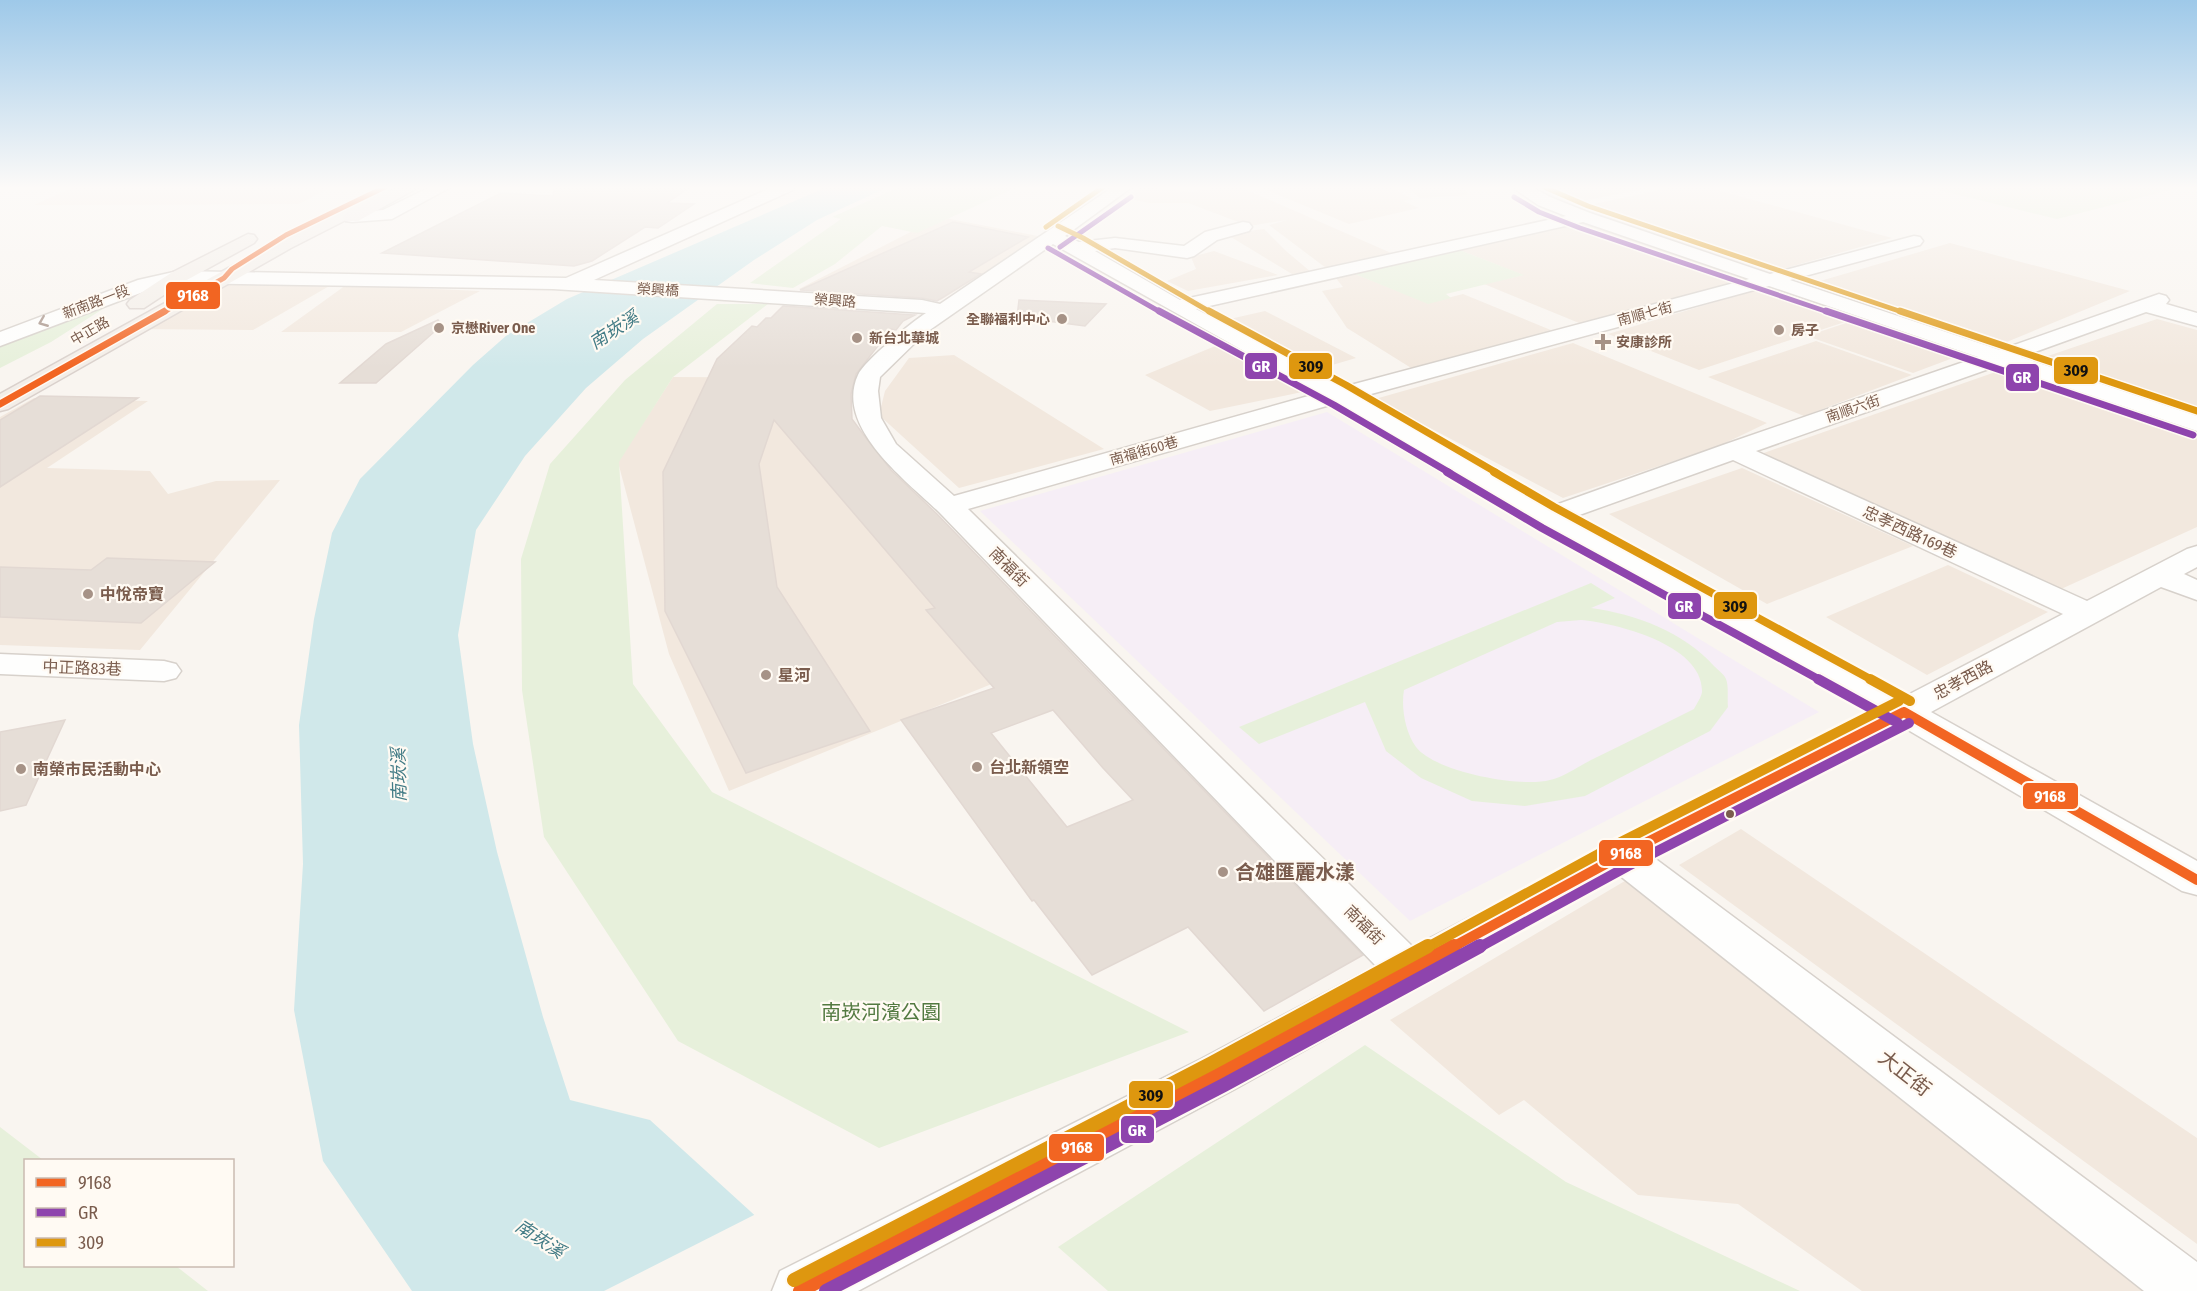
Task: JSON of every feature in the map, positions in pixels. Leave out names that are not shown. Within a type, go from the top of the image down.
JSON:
[{"type":"main road","name":"新南路一段","points":[[178,278],[233,247]]},
{"type":"main road","points":[[224,278],[232,269],[268,247]]},
{"type":"main road","points":[[224,278],[279,247]]},
{"type":"main road","points":[[224,278],[259,269],[298,247]]},
{"type":"main road","name":"中正路","points":[[0,382],[178,278]]},
{"type":"main road","name":"中正路","points":[[0,404],[224,278]]},
{"type":"street","points":[[178,278],[568,284],[651,247]]},
{"type":"street","name":"南福街","points":[[1058,247],[916,329],[869,375],[866,391],[869,418],[886,448],[949,506],[1408,970]]},
{"type":"street","points":[[1072,247],[1340,395],[1548,517],[1904,712],[2197,880]]},
{"type":"street","points":[[1149,247],[1187,252],[1194,247]]},
{"type":"street","points":[[1177,307],[1447,247]]},
{"type":"street","points":[[1672,247],[2197,424]]},
{"type":"street","name":"南順七街","points":[[1340,395],[1892,247]]},
{"type":"street","name":"新南路一段","points":[[0,339],[135,287],[178,278]]},
{"type":"street","name":"榮興橋","points":[[568,284],[724,293]]},
{"type":"street","name":"榮興路","points":[[724,293],[922,306],[945,311]]},
{"type":"street","name":"南順六街","points":[[1548,517],[1732,450],[2001,358],[2152,302],[2197,320]]},
{"type":"street","name":"南福街60巷","points":[[949,506],[1340,395]]},
{"type":"street","name":"忠孝西路169巷","points":[[1732,450],[2088,613]]},
{"type":"street","name":"忠孝西路","points":[[800,1291],[1187,1089],[1622,855],[1904,712],[2197,555]]},
{"type":"street","points":[[2159,575],[2197,591]]},
{"type":"street","name":"中正路83巷","points":[[0,664],[164,671]]},
{"type":"street","name":"大正街","points":[[1622,855],[2189,1291]]},
{"type":"shaded area","points":[[881,247],[1026,247],[941,300],[799,289]]},
{"type":"shaded area","points":[[1248,247],[1282,247],[1311,272],[1292,274]]},
{"type":"shaded area","points":[[1299,247],[1378,247],[1398,256],[1330,271]]},
{"type":"shaded area","points":[[1667,247],[1764,280],[1584,325],[1484,284],[1523,275],[1457,249]]},
{"type":"shaded area","points":[[1696,247],[1859,247],[1772,272]]},
{"type":"shaded area","points":[[1935,247],[1966,247],[2130,291],[1997,346],[1810,284]]},
{"type":"shaded area","points":[[1214,251],[1278,275],[1188,291],[1167,281],[1196,269],[1191,257]]},
{"type":"shaded area","points":[[1350,272],[1428,303],[1463,294],[1558,333],[1416,371],[1347,328],[1322,291],[1343,287],[1335,277]]},
{"type":"shaded area","points":[[338,281],[253,330],[136,329],[227,285]]},
{"type":"shaded area","points":[[346,285],[480,291],[401,332],[281,332]]},
{"type":"shaded area","points":[[1762,288],[1854,319],[1699,370],[1608,334]]},
{"type":"shaded area","points":[[1265,311],[1356,358],[1312,371],[1221,321]]},
{"type":"shaded area","points":[[2157,319],[2197,330],[2197,409],[2039,359]]},
{"type":"shaded area","points":[[1855,320],[1961,355],[1913,373],[1807,336]]},
{"type":"shaded area","points":[[1816,341],[1912,375],[1804,416],[1708,377]]},
{"type":"shaded area","points":[[1225,342],[1307,391],[1210,411],[1145,375]]},
{"type":"shaded area","points":[[1573,343],[1767,423],[1719,446],[1563,498],[1375,399]]},
{"type":"shaded area","points":[[954,355],[1104,449],[959,488],[879,415],[885,391],[909,358]]},
{"type":"shaded area","points":[[2007,368],[2197,431],[2197,527],[2059,590],[1761,454]]},
{"type":"shaded area","points":[[673,377],[854,378],[847,433],[1070,652],[729,791],[669,654],[618,462]]},
{"type":"shaded area","name":"中悅帝寶","points":[[34,398],[148,401],[47,468],[150,471],[168,494],[216,481],[280,480],[140,650],[0,645],[0,417]]},
{"type":"shaded area","points":[[1327,412],[1819,712],[1410,921],[980,511]]},
{"type":"shaded area","points":[[1742,468],[1913,546],[1767,604],[1609,514]]},
{"type":"shaded area","points":[[1948,565],[2048,612],[1927,675],[1826,617]]},
{"type":"shaded area","points":[[1741,829],[2197,1138],[2197,1244],[1679,865]]},
{"type":"shaded area","points":[[1640,872],[2178,1291],[1862,1291],[1738,1204],[1638,1195],[1524,1100],[1499,1115],[1390,1020]]},
{"type":"green space","points":[[801,247],[856,247],[835,264],[793,288],[750,283]]},
{"type":"green space","points":[[1457,249],[1524,275],[1446,294],[1451,298],[1428,304],[1350,272]]},
{"type":"green space","points":[[117,300],[51,342],[0,368],[0,344]]},
{"type":"green space","name":"南崁河濱公園","points":[[717,304],[768,304],[673,377],[619,462],[633,684],[712,792],[1189,1032],[879,1148],[678,1041],[544,837],[522,690],[521,559],[550,464],[625,380]]},
{"type":"green space","points":[[1591,583],[1615,598],[1591,608],[1641,620],[1674,634],[1702,654],[1724,676],[1727,685],[1728,707],[1710,731],[1585,796],[1525,806],[1472,801],[1421,778],[1386,751],[1365,702],[1259,744],[1239,727]],"holes":[[[1581,620],[1635,632],[1655,640],[1674,649],[1689,661],[1699,676],[1702,692],[1694,709],[1561,776],[1537,782],[1500,780],[1459,771],[1426,756],[1416,747],[1405,719],[1404,690],[1557,622]]]},
{"type":"green space","points":[[1365,1045],[1566,1182],[1800,1291],[1108,1291],[1058,1247]]},
{"type":"green space","points":[[0,1127],[42,1159],[24,1159],[24,1267],[177,1267],[208,1291],[0,1291]]},
{"type":"water","name":"南崁溪","points":[[687,247],[774,247],[643,339],[586,388],[525,456],[476,530],[458,635],[473,744],[497,852],[543,1017],[570,1100],[650,1120],[838,1291],[412,1291],[323,1161],[294,1010],[303,864],[299,725],[314,619],[332,533],[360,479],[473,365],[507,335],[567,299]]},
{"type":"pier","points":[[756,1214],[841,1291],[604,1291]]},
{"type":"building","points":[[393,247],[613,247],[592,261],[574,266],[382,253]]},
{"type":"building","points":[[896,247],[1011,247],[969,272],[981,274],[937,301],[800,290]]},
{"type":"building","name":"全聯福利中心","points":[[1019,300],[1106,304],[1085,326],[1017,317]]},
{"type":"building","points":[[783,306],[915,315],[903,321],[896,330],[891,329],[856,374],[851,394],[852,419],[891,470],[937,514],[1363,955],[1264,1011],[1188,927],[1092,975],[1034,900],[1032,901],[901,720],[994,688],[926,610],[935,608],[774,420],[759,464],[777,587],[870,731],[746,773],[665,611],[663,472],[717,359],[752,326],[757,327],[766,318],[771,318]],"holes":[[[1053,710],[1133,800],[1067,827],[991,733]]]},
{"type":"building","points":[[438,320],[442,325],[376,383],[340,383],[386,344]]},
{"type":"building","points":[[40,396],[138,398],[0,487],[0,420]]},
{"type":"building","name":"中悅帝寶","points":[[107,558],[215,562],[141,623],[0,617],[0,567],[91,570]]},
{"type":"building","name":"南榮市民活動中心","points":[[65,720],[26,805],[0,811],[0,732]]},
{"type":"transit line","name":"9168","points":[[0,404],[224,278],[232,269],[267,247]]},
{"type":"transit line","name":"309","points":[[1099,247],[1183,297],[1346,385],[1554,507],[1910,701]]},
{"type":"transit line","name":"GR","points":[[1637,247],[2193,435]]},
{"type":"transit line","name":"309","points":[[1711,247],[2197,411]]},
{"type":"transit line","name":"GR","points":[[1048,248],[1071,259],[1171,318],[1334,405],[1542,528],[1898,723]]},
{"type":"transit line","name":"309","points":[[794,1280],[1212,1063],[1617,844],[1899,701]]},
{"type":"transit line","name":"9168","points":[[1904,712],[2197,880]]},
{"type":"transit line","name":"9168","points":[[800,1291],[1218,1074],[1622,855],[1904,712]]},
{"type":"transit line","name":"GR","points":[[826,1291],[1224,1085],[1628,866],[1909,723]]},
{"type":"place","name":"全聯福利中心","points":[[1062,319]]},
{"type":"place","name":"京懋River One","points":[[439,328]]},
{"type":"place","name":"房子","points":[[1779,330]]},
{"type":"place","name":"新台北華城","points":[[857,338]]},
{"type":"place","name":"安康診所","points":[[1603,342]]},
{"type":"place","name":"中悅帝寶","points":[[88,594]]},
{"type":"place","name":"星河","points":[[766,675]]},
{"type":"place","name":"台北新領空","points":[[977,767]]},
{"type":"place","name":"南榮市民活動中心","points":[[21,769]]},
{"type":"place","name":"合雄匯麗水漾","points":[[1223,872]]}]
